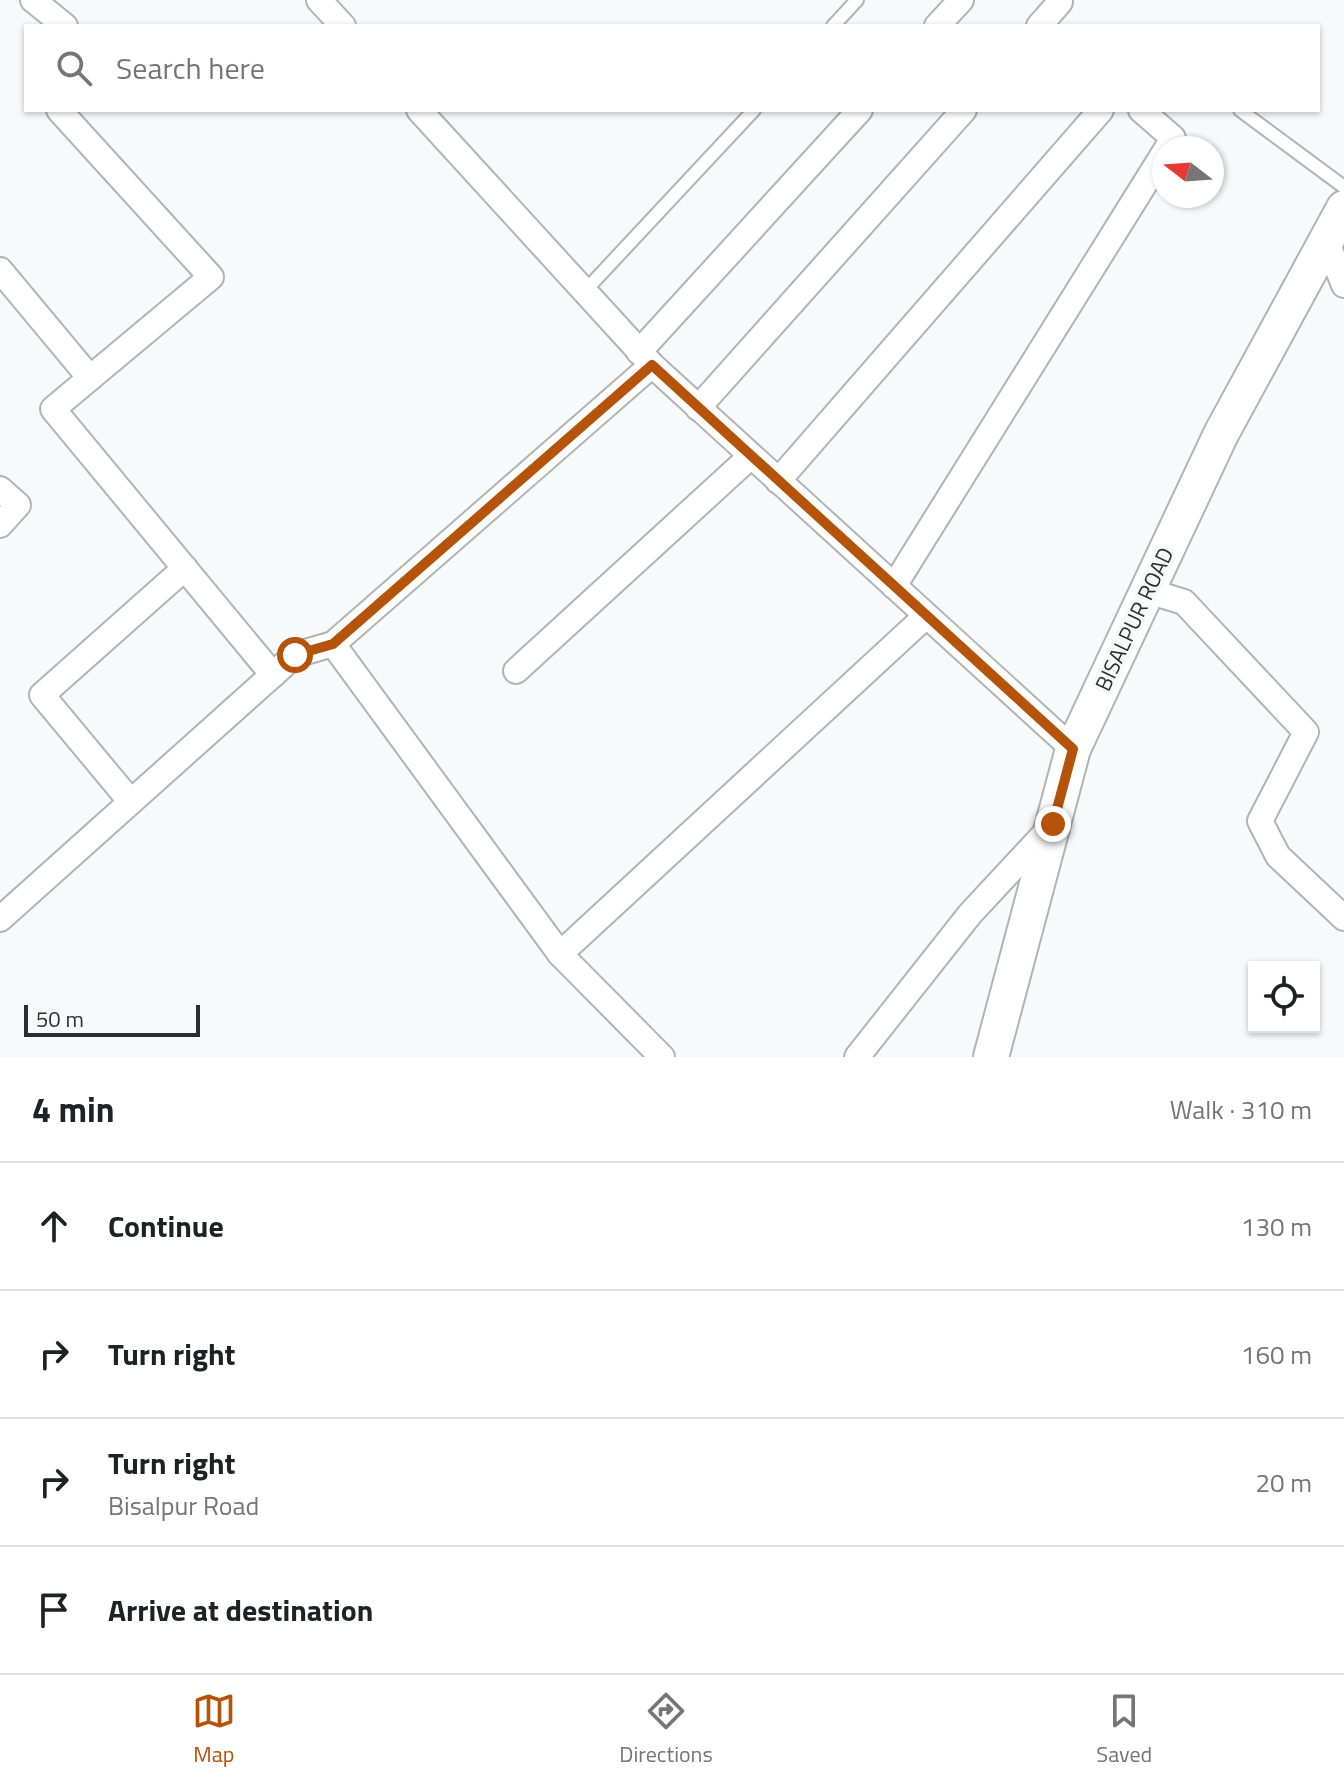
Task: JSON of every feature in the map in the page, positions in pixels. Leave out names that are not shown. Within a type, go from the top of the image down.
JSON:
[{"type":"main road","name":"BISALPUR ROAD","points":[[991,1057],[1073,749],[1221,434],[1344,208]]},
{"type":"street","points":[[33,0],[63,24]]},
{"type":"street","points":[[939,24],[961,0]]},
{"type":"street","points":[[324,2],[341,24]]},
{"type":"street","points":[[1041,24],[1060,2]]},
{"type":"street","points":[[61,112],[211,277],[53,409],[273,675]]},
{"type":"street","points":[[421,112],[646,359],[1073,749]]},
{"type":"street","points":[[0,919],[295,655],[333,644],[646,359],[858,112]]},
{"type":"street","points":[[698,408],[962,112]]},
{"type":"street","points":[[778,481],[1099,112]]},
{"type":"street","points":[[1143,112],[1171,136]]},
{"type":"street","points":[[894,586],[1152,172]]},
{"type":"street","points":[[1326,240],[1344,285]]},
{"type":"street","points":[[0,270],[90,378]]},
{"type":"street","points":[[516,671],[751,456]]},
{"type":"street","points":[[0,489],[18,505],[0,525]]},
{"type":"street","points":[[131,802],[42,695],[185,568]]},
{"type":"street","points":[[1148,591],[1184,602],[1306,732],[1260,821],[1278,856],[1344,918]]},
{"type":"street","points":[[560,954],[926,616]]},
{"type":"street","points":[[333,644],[560,954],[662,1057]]},
{"type":"street","points":[[857,1057],[970,914],[1053,824]]},
{"type":"lane","points":[[835,24],[857,0]]},
{"type":"lane","points":[[584,292],[752,112]]},
{"type":"lane","points":[[1243,112],[1344,187]]},
{"type":"route","points":[[295,655],[333,644],[652,365],[1073,749],[1053,824]]}]
